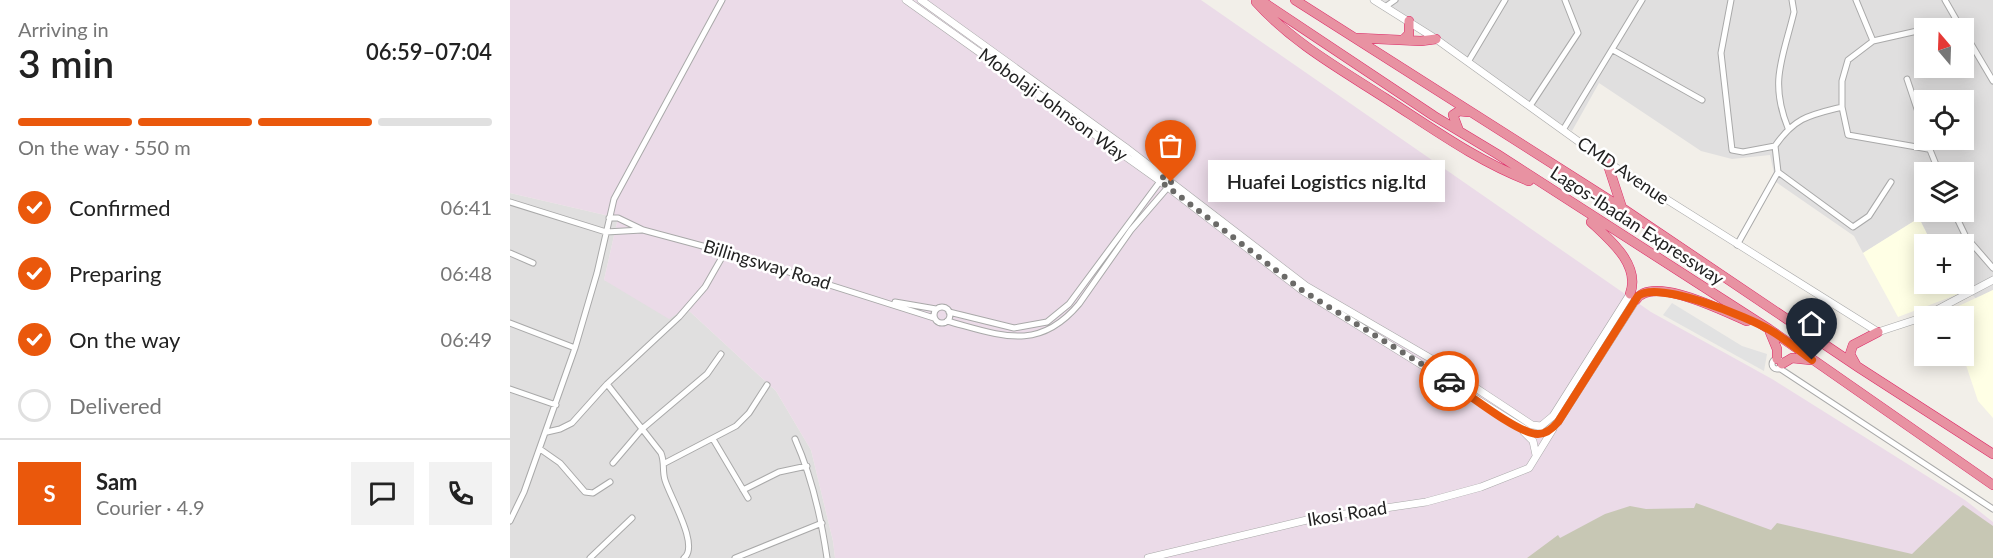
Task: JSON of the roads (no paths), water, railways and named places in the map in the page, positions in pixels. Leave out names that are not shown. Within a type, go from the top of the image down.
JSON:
[{"type":"highway","points":[[1255,0],[1298,42],[1446,138],[1489,163],[1540,183]]},
{"type":"highway","name":"Lagos-Ibadan Expressway","points":[[1260,0],[1434,116],[1768,329],[1993,485]]},
{"type":"highway","name":"Lagos-Ibadan Expressway","points":[[1295,0],[1622,208],[1858,367],[1993,454]]},
{"type":"highway","points":[[1403,40],[1409,34],[1409,21]]},
{"type":"highway","points":[[1349,35],[1368,40],[1436,39]]},
{"type":"highway","points":[[1459,130],[1453,118],[1455,112],[1464,110],[1478,117]]},
{"type":"highway","points":[[1607,162],[1622,208]]},
{"type":"highway","points":[[1577,208],[1624,257],[1633,279],[1633,297],[1647,291],[1663,291],[1701,302],[1768,329],[1777,349],[1779,364],[1791,358],[1812,360]]},
{"type":"highway","points":[[1858,367],[1852,359],[1851,349],[1860,341],[1878,333]]},
{"type":"street","points":[[510,521],[540,448],[575,348],[614,199],[722,0]]},
{"type":"street","name":"Mobolaji Johnson Way","points":[[906,0],[1162,179]]},
{"type":"street","name":"Mobolaji Johnson Way","points":[[921,0],[998,53],[1303,291],[1420,362],[1520,428],[1533,433]]},
{"type":"street","name":"CMD Avenue","points":[[1374,0],[1436,39],[1607,162],[1878,333]]},
{"type":"street","points":[[1385,7],[1395,0]]},
{"type":"street","points":[[1468,62],[1505,0]]},
{"type":"street","points":[[1530,106],[1578,33],[1565,0]]},
{"type":"street","points":[[1563,130],[1642,0]]},
{"type":"street","points":[[1731,0],[1721,53],[1732,150],[1743,152],[1775,146]]},
{"type":"street","points":[[1788,128],[1778,105],[1776,83],[1794,12],[1792,0]]},
{"type":"street","points":[[1856,0],[1873,41]]},
{"type":"street","points":[[1945,0],[1955,18]]},
{"type":"street","points":[[1914,32],[1873,41],[1848,60],[1842,81],[1842,107],[1848,135],[1914,147]]},
{"type":"street","points":[[1974,47],[1993,81]]},
{"type":"street","points":[[1612,50],[1702,100]]},
{"type":"street","points":[[1985,64],[1993,60]]},
{"type":"street","points":[[1907,79],[1914,100]]},
{"type":"street","points":[[1737,245],[1778,172],[1775,146],[1788,128],[1805,116],[1842,107]]},
{"type":"street","points":[[1778,172],[1853,227],[1869,216],[1891,182]]},
{"type":"street","points":[[1162,179],[1069,304],[1047,322],[1014,328],[949,312],[944,307],[936,309],[934,318],[940,323],[947,321],[1009,338],[1031,336],[1050,329],[1074,310],[1131,230],[1169,185]]},
{"type":"street","name":"Mobolaji Johnson Way","points":[[1169,185],[1306,286],[1415,349],[1533,433]]},
{"type":"street","name":"Billingsway Road","points":[[510,202],[606,232],[643,230]]},
{"type":"street","name":"Billingsway Road","points":[[609,218],[618,218],[643,230],[725,252],[890,302],[934,318]]},
{"type":"street","points":[[1959,222],[1966,237],[1993,268]]},
{"type":"street","points":[[546,432],[572,423],[607,384],[680,317],[705,287],[725,252]]},
{"type":"street","points":[[510,253],[533,263]]},
{"type":"street","points":[[1945,306],[1993,280]]},
{"type":"street","points":[[1550,428],[1633,297]]},
{"type":"street","points":[[1536,455],[1533,433],[1550,428],[1558,422],[1633,297]]},
{"type":"street","name":"Billingsway Road","points":[[890,302],[936,309]]},
{"type":"street","points":[[947,321],[949,312]]},
{"type":"street","points":[[1878,333],[1914,321]]},
{"type":"street","points":[[510,323],[575,348]]},
{"type":"street","points":[[613,463],[642,429],[706,374],[721,354]]},
{"type":"street","points":[[1779,364],[1993,509]]},
{"type":"street","points":[[607,384],[662,453],[665,463],[665,480],[688,537],[690,548],[684,558]]},
{"type":"street","points":[[665,463],[736,426],[749,413],[767,385]]},
{"type":"street","points":[[510,389],[556,405]]},
{"type":"street","name":"Ikosi Road","points":[[1148,558],[1311,519],[1445,498],[1519,474],[1529,468],[1550,428]]},
{"type":"street","points":[[713,439],[748,498]]},
{"type":"street","points":[[795,440],[807,466],[822,523],[827,558]]},
{"type":"street","points":[[540,448],[560,463],[589,494],[610,482]]},
{"type":"street","points":[[743,490],[779,472],[807,466]]},
{"type":"street","points":[[590,558],[632,518]]},
{"type":"street","points":[[735,558],[822,523]]},
{"type":"place","name":"Huafei Logistics nig.ltd","points":[[1171,182]]}]
